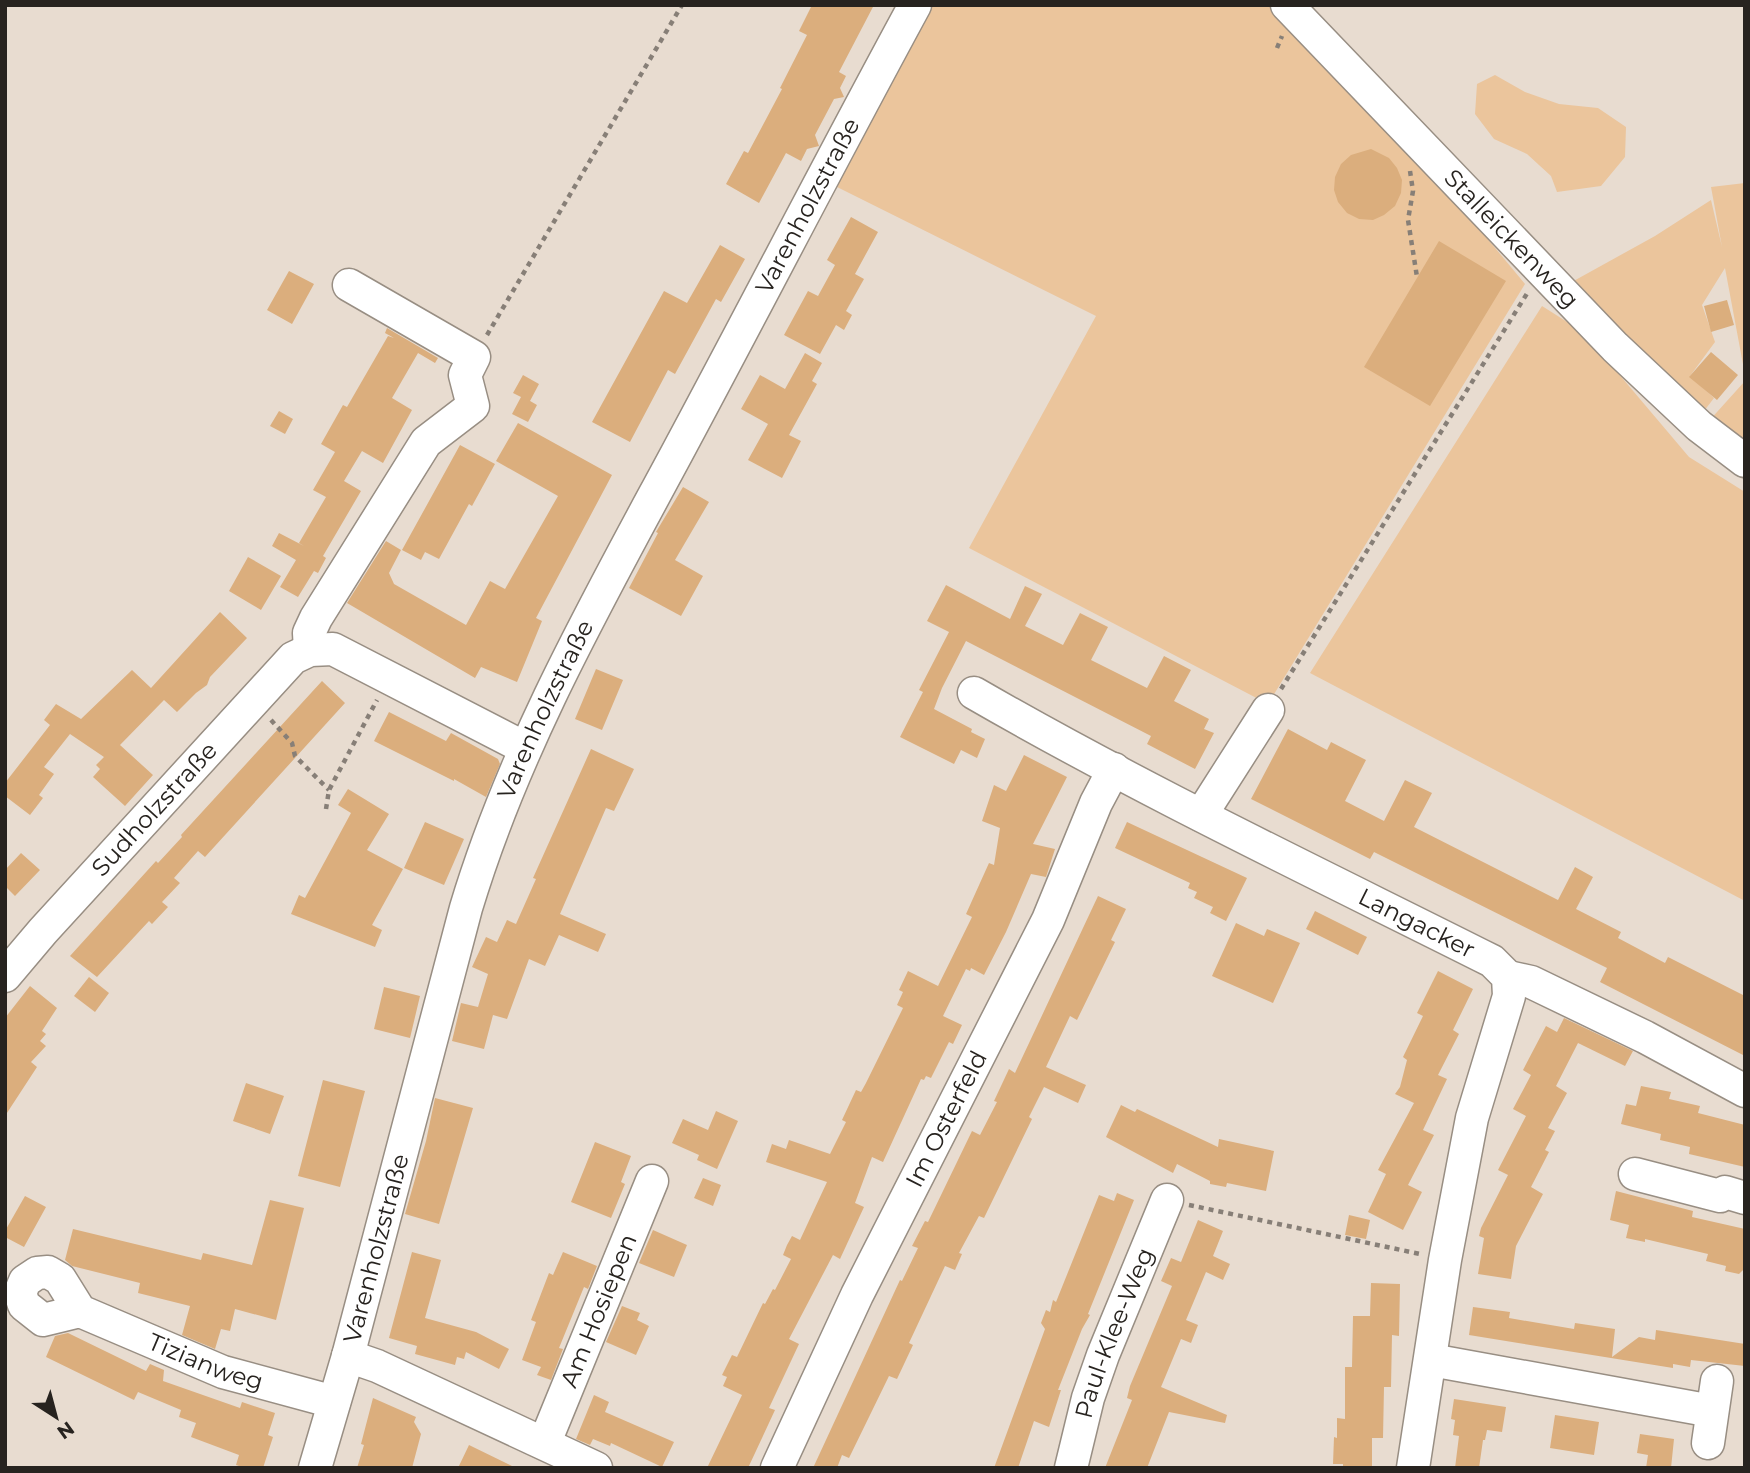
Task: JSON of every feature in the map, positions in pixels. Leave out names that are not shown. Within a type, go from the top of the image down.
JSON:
[{"type":"street","name":"Varenholzstraße","points":[[315,1468],[348,1356],[466,908],[477,872],[525,748],[583,632],[915,5]]},
{"type":"street","name":"Stalleickenweg","points":[[1287,5],[1615,347],[1699,426],[1745,461]]},
{"type":"street","points":[[349,285],[474,357],[465,375],[473,406],[426,442],[316,618],[309,633],[310,650],[333,649],[525,748]]},
{"type":"street","name":"Sudholzstraße","points":[[5,976],[293,658],[310,650]]},
{"type":"street","name":"Langacker","points":[[974,693],[1201,815],[1492,961],[1508,977]]},
{"type":"street","points":[[1201,815],[1268,710]]},
{"type":"street","name":"Im Osterfeld","points":[[777,1468],[857,1295],[1048,920],[1096,803],[1114,769]]},
{"type":"street","points":[[1413,1468],[1445,1260],[1472,1118],[1509,996],[1508,977],[1531,982],[1644,1037],[1745,1091]]},
{"type":"street","points":[[1635,1174],[1673,1175],[1720,1196],[1735,1195]]},
{"type":"street","name":"Am Hosiepen","points":[[545,1443],[652,1181]]},
{"type":"street","name":"Paul-Klee-Weg","points":[[1071,1468],[1088,1398],[1103,1356],[1167,1200]]},
{"type":"street","name":"Tizianweg","points":[[80,1311],[223,1372],[334,1402]]},
{"type":"street","points":[[348,1356],[377,1366],[596,1468]]},
{"type":"street","points":[[1431,1360],[1715,1396],[1708,1443]]},
{"type":"path","points":[[474,357],[682,5]]},
{"type":"path","points":[[1409,169],[1413,191],[1408,220],[1417,277]]},
{"type":"path","points":[[1268,710],[1527,294],[1545,274]]},
{"type":"path","points":[[326,809],[329,790],[389,678]]},
{"type":"path","points":[[254,701],[292,743],[295,756],[329,790]]},
{"type":"path","points":[[1167,1200],[1445,1260]]},
{"type":"shaded area","points":[[926,5],[1272,5],[1486,237],[1525,284],[1268,704],[969,548],[1096,316],[833,185]]},
{"type":"shaded area","points":[[1495,75],[1525,92],[1559,104],[1598,108],[1626,127],[1625,157],[1601,186],[1557,192],[1551,176],[1527,154],[1494,139],[1475,114],[1477,84]]},
{"type":"shaded area","points":[[1745,183],[1745,375],[1725,268],[1702,305],[1715,342],[1690,376],[1714,398],[1701,415],[1570,283],[1655,236],[1711,200],[1722,247],[1711,187]]},
{"type":"shaded area","points":[[1542,306],[1572,325],[1612,366],[1689,457],[1745,492],[1745,901],[1310,673]]},
{"type":"shaded area","points":[[1745,381],[1745,450],[1708,422]]},
{"type":"building","points":[[812,5],[874,5],[839,72],[846,76],[840,88],[844,97],[834,99],[815,135],[819,146],[807,149],[801,161],[786,153],[759,203],[726,184],[744,151],[748,153],[782,89],[780,88],[807,35],[799,31]]},
{"type":"building","points":[[1371,149],[1389,158],[1402,180],[1401,193],[1395,206],[1373,220],[1359,219],[1347,213],[1338,202],[1334,190],[1335,177],[1341,164],[1351,155]]},
{"type":"building","points":[[851,217],[878,232],[855,274],[864,279],[846,311],[852,315],[844,330],[836,325],[820,354],[784,335],[808,291],[818,296],[835,265],[827,260]]},
{"type":"building","points":[[1439,241],[1506,281],[1430,406],[1364,367]]},
{"type":"building","points":[[720,245],[745,259],[721,302],[716,299],[675,374],[668,370],[630,442],[592,422],[664,291],[687,303]]},
{"type":"building","points":[[289,271],[314,284],[292,324],[267,310]]},
{"type":"building","points":[[1727,300],[1734,325],[1711,332],[1704,306]]},
{"type":"building","points":[[387,328],[438,358],[435,363],[418,353],[392,398],[412,410],[383,463],[362,451],[344,481],[361,491],[323,556],[326,558],[318,573],[314,571],[298,597],[280,587],[296,560],[272,546],[279,533],[304,546],[299,543],[326,497],[313,490],[335,452],[321,444],[343,405],[347,407],[388,336],[394,338],[385,333]]},
{"type":"building","points":[[1711,352],[1738,375],[1717,400],[1689,377]]},
{"type":"building","points":[[805,353],[822,363],[812,381],[817,384],[789,435],[801,441],[782,478],[748,460],[768,424],[741,409],[760,375],[785,389]]},
{"type":"building","points":[[523,375],[539,384],[530,401],[537,405],[528,422],[512,414],[521,397],[513,393]]},
{"type":"building","points":[[279,411],[293,419],[285,434],[270,426]]},
{"type":"building","points":[[518,423],[612,475],[536,618],[542,621],[517,682],[481,667],[475,678],[347,603],[386,541],[401,550],[389,573],[394,584],[466,625],[490,581],[505,589],[558,496],[496,461]]},
{"type":"building","points":[[460,445],[495,464],[439,559],[425,552],[421,560],[402,550]]},
{"type":"building","points":[[683,487],[709,502],[675,560],[703,576],[681,616],[629,588],[658,533],[656,532]]},
{"type":"building","points":[[248,557],[281,576],[261,610],[229,591]]},
{"type":"building","points":[[946,585],[1010,619],[1025,586],[1042,594],[1025,626],[1063,645],[1080,613],[1108,627],[1091,660],[1147,688],[1164,656],[1191,670],[1174,701],[1209,719],[1204,729],[1214,733],[1195,769],[1147,744],[1151,736],[966,641],[934,709],[985,739],[977,758],[961,750],[954,764],[900,737],[923,692],[919,690],[949,632],[927,621]]},
{"type":"building","points":[[220,612],[247,638],[210,677],[207,685],[177,712],[164,700],[120,745],[153,775],[125,806],[93,777],[100,769],[96,765],[104,757],[70,734],[44,767],[54,774],[39,795],[43,798],[30,815],[5,796],[5,783],[50,725],[44,720],[56,704],[81,719],[132,670],[151,688]]},
{"type":"building","points":[[596,669],[623,680],[602,730],[575,719]]},
{"type":"building","points":[[322,681],[345,703],[205,857],[198,851],[174,878],[180,883],[162,902],[168,907],[152,924],[149,921],[97,977],[70,956],[156,861],[158,863],[182,837]]},
{"type":"building","points":[[389,712],[446,741],[451,733],[498,759],[500,764],[486,797],[374,741]]},
{"type":"building","points":[[1288,729],[1327,750],[1331,742],[1366,760],[1345,801],[1384,821],[1405,780],[1432,793],[1414,827],[1558,900],[1575,867],[1593,877],[1576,909],[1621,932],[1618,938],[1665,963],[1668,957],[1745,996],[1745,1056],[1600,982],[1607,968],[1374,852],[1370,859],[1251,799]]},
{"type":"building","points":[[591,749],[634,769],[614,811],[606,808],[560,914],[606,934],[598,952],[559,935],[545,966],[529,959],[507,1019],[493,1015],[484,1049],[452,1041],[461,1003],[478,1007],[488,974],[472,967],[486,937],[497,942],[507,920],[516,924],[536,879],[533,878]]},
{"type":"building","points":[[1024,755],[1067,777],[1033,844],[1055,849],[1046,877],[1031,874],[984,975],[971,968],[970,971],[966,969],[943,1016],[962,1025],[953,1044],[949,1042],[931,1078],[926,1076],[924,1080],[921,1079],[883,1162],[872,1157],[855,1203],[864,1207],[840,1259],[833,1255],[789,1339],[799,1344],[769,1408],[775,1410],[748,1468],[707,1468],[742,1395],[723,1386],[727,1377],[722,1375],[732,1355],[737,1357],[763,1303],[765,1304],[773,1289],[775,1290],[791,1259],[783,1255],[787,1245],[792,1236],[800,1240],[827,1182],[766,1162],[772,1144],[786,1149],[789,1140],[830,1154],[846,1122],[842,1120],[856,1090],[861,1092],[903,1008],[897,1005],[903,992],[899,990],[908,971],[938,986],[972,917],[966,914],[989,863],[994,865],[1000,828],[982,821],[994,785],[1006,791]]},
{"type":"building","points":[[348,789],[389,814],[367,850],[403,869],[372,925],[382,930],[375,947],[291,914],[299,895],[305,898],[351,813],[338,805]]},
{"type":"building","points":[[425,822],[464,839],[444,885],[404,868]]},
{"type":"building","points":[[1127,822],[1247,878],[1226,921],[1210,913],[1213,907],[1194,898],[1197,892],[1188,888],[1190,883],[1115,848]]},
{"type":"building","points":[[21,853],[40,870],[15,896],[5,886],[5,870]]},
{"type":"building","points":[[1098,896],[1126,909],[1111,940],[1115,942],[1077,1020],[1070,1016],[1046,1067],[1086,1085],[1078,1103],[1044,1087],[1029,1117],[1032,1119],[984,1218],[979,1216],[959,1253],[962,1254],[955,1270],[945,1266],[909,1343],[913,1345],[897,1379],[889,1376],[849,1458],[842,1455],[837,1468],[813,1468],[900,1280],[902,1281],[918,1248],[912,1246],[925,1221],[928,1222],[972,1131],[980,1135],[997,1102],[994,1101],[1009,1069],[1015,1073]]},
{"type":"building","points":[[1315,911],[1367,937],[1358,955],[1306,929]]},
{"type":"building","points":[[1236,923],[1264,936],[1267,929],[1300,943],[1273,1003],[1212,976]]},
{"type":"building","points":[[1438,971],[1473,989],[1453,1030],[1459,1034],[1438,1075],[1447,1079],[1423,1130],[1434,1135],[1408,1185],[1422,1192],[1403,1230],[1368,1212],[1386,1174],[1378,1170],[1414,1103],[1395,1094],[1400,1087],[1407,1060],[1403,1057],[1423,1016],[1417,1013]]},
{"type":"building","points":[[89,977],[109,993],[95,1012],[74,996]]},
{"type":"building","points":[[30,986],[57,1008],[42,1031],[46,1034],[40,1041],[46,1046],[31,1062],[37,1067],[5,1116],[5,1018]]},
{"type":"building","points":[[384,987],[420,996],[410,1038],[374,1029]]},
{"type":"building","points":[[1564,1018],[1633,1051],[1625,1066],[1578,1043],[1556,1086],[1567,1093],[1548,1128],[1555,1131],[1545,1150],[1549,1152],[1531,1187],[1543,1194],[1516,1246],[1511,1279],[1478,1274],[1484,1238],[1479,1236],[1481,1228],[1508,1175],[1498,1170],[1526,1116],[1513,1109],[1531,1075],[1523,1070],[1546,1026],[1557,1032]]},
{"type":"building","points":[[323,1080],[365,1091],[340,1187],[298,1176]]},
{"type":"building","points":[[246,1083],[284,1096],[270,1134],[233,1121]]},
{"type":"building","points":[[1641,1086],[1671,1092],[1669,1099],[1700,1106],[1698,1113],[1745,1125],[1745,1167],[1689,1154],[1690,1147],[1660,1140],[1661,1134],[1621,1124],[1626,1104],[1636,1106]]},
{"type":"building","points":[[435,1098],[473,1108],[439,1224],[405,1214]]},
{"type":"building","points":[[1121,1105],[1135,1112],[1137,1109],[1218,1147],[1219,1139],[1274,1151],[1266,1191],[1227,1183],[1226,1187],[1210,1184],[1210,1181],[1177,1164],[1173,1173],[1106,1137]]},
{"type":"building","points":[[716,1111],[738,1121],[717,1169],[697,1160],[699,1155],[672,1143],[683,1119],[708,1130]]},
{"type":"building","points":[[595,1142],[631,1156],[621,1182],[625,1184],[611,1218],[571,1202]]},
{"type":"building","points":[[703,1178],[721,1185],[713,1206],[694,1198]]},
{"type":"building","points":[[1616,1191],[1693,1211],[1692,1217],[1745,1229],[1744,1269],[1739,1274],[1725,1271],[1726,1266],[1706,1261],[1708,1254],[1645,1239],[1645,1242],[1626,1238],[1629,1225],[1610,1220]]},
{"type":"building","points":[[1117,1193],[1134,1200],[1058,1390],[1061,1390],[1049,1427],[1034,1421],[1018,1468],[994,1468],[1045,1329],[1041,1323],[1046,1310],[1050,1312],[1053,1300],[1056,1302],[1099,1195],[1114,1201]]},
{"type":"building","points":[[25,1196],[46,1207],[24,1247],[5,1237],[5,1231]]},
{"type":"building","points":[[270,1200],[304,1208],[276,1320],[235,1309],[230,1331],[221,1329],[215,1349],[182,1335],[190,1306],[138,1293],[140,1283],[72,1266],[65,1260],[73,1229],[201,1260],[203,1253],[252,1265]]},
{"type":"building","points":[[1349,1215],[1370,1220],[1366,1239],[1345,1235]]},
{"type":"building","points":[[1198,1220],[1223,1231],[1213,1256],[1230,1264],[1223,1280],[1206,1272],[1186,1320],[1198,1325],[1191,1343],[1181,1339],[1161,1387],[1227,1415],[1225,1423],[1169,1412],[1147,1468],[1105,1468],[1132,1400],[1127,1398],[1130,1386],[1172,1286],[1161,1281],[1171,1258],[1181,1262]]},
{"type":"building","points":[[653,1230],[687,1245],[674,1277],[639,1263]]},
{"type":"building","points":[[412,1252],[441,1260],[425,1318],[476,1332],[509,1349],[499,1369],[466,1352],[464,1359],[457,1357],[455,1365],[415,1354],[417,1346],[389,1338]]},
{"type":"building","points":[[563,1252],[597,1266],[588,1289],[584,1287],[559,1348],[563,1349],[551,1380],[537,1375],[541,1367],[522,1360],[536,1322],[531,1320],[549,1273],[553,1275]]},
{"type":"building","points":[[1371,1283],[1400,1284],[1399,1336],[1392,1335],[1391,1387],[1384,1387],[1383,1438],[1372,1438],[1372,1468],[1343,1468],[1343,1464],[1333,1464],[1334,1437],[1337,1438],[1337,1418],[1345,1419],[1345,1367],[1352,1367],[1353,1316],[1370,1316]]},
{"type":"building","points":[[622,1306],[640,1313],[637,1320],[649,1326],[636,1355],[606,1342]]},
{"type":"building","points":[[1473,1307],[1510,1312],[1509,1318],[1574,1329],[1575,1323],[1615,1329],[1612,1357],[1639,1337],[1655,1340],[1656,1330],[1745,1344],[1745,1366],[1691,1360],[1690,1367],[1673,1364],[1673,1368],[1469,1335]]},
{"type":"building","points":[[68,1333],[146,1371],[150,1364],[164,1370],[163,1381],[240,1408],[242,1402],[275,1413],[268,1435],[273,1437],[263,1468],[236,1465],[239,1455],[191,1437],[196,1423],[179,1417],[181,1410],[138,1392],[134,1400],[46,1357],[55,1336]]},
{"type":"building","points":[[594,1395],[609,1402],[605,1412],[674,1442],[662,1467],[611,1443],[610,1446],[593,1439],[590,1445],[576,1439]]},
{"type":"building","points":[[373,1398],[416,1417],[414,1422],[421,1434],[412,1468],[357,1468]]},
{"type":"building","points":[[1454,1399],[1506,1407],[1502,1432],[1487,1430],[1479,1468],[1455,1468],[1459,1436],[1453,1435],[1455,1420],[1451,1419]]},
{"type":"building","points":[[1555,1415],[1599,1422],[1594,1455],[1550,1448]]},
{"type":"building","points":[[1640,1434],[1674,1439],[1671,1468],[1646,1468],[1648,1455],[1637,1453]]},
{"type":"building","points":[[469,1445],[516,1468],[458,1468]]}]
